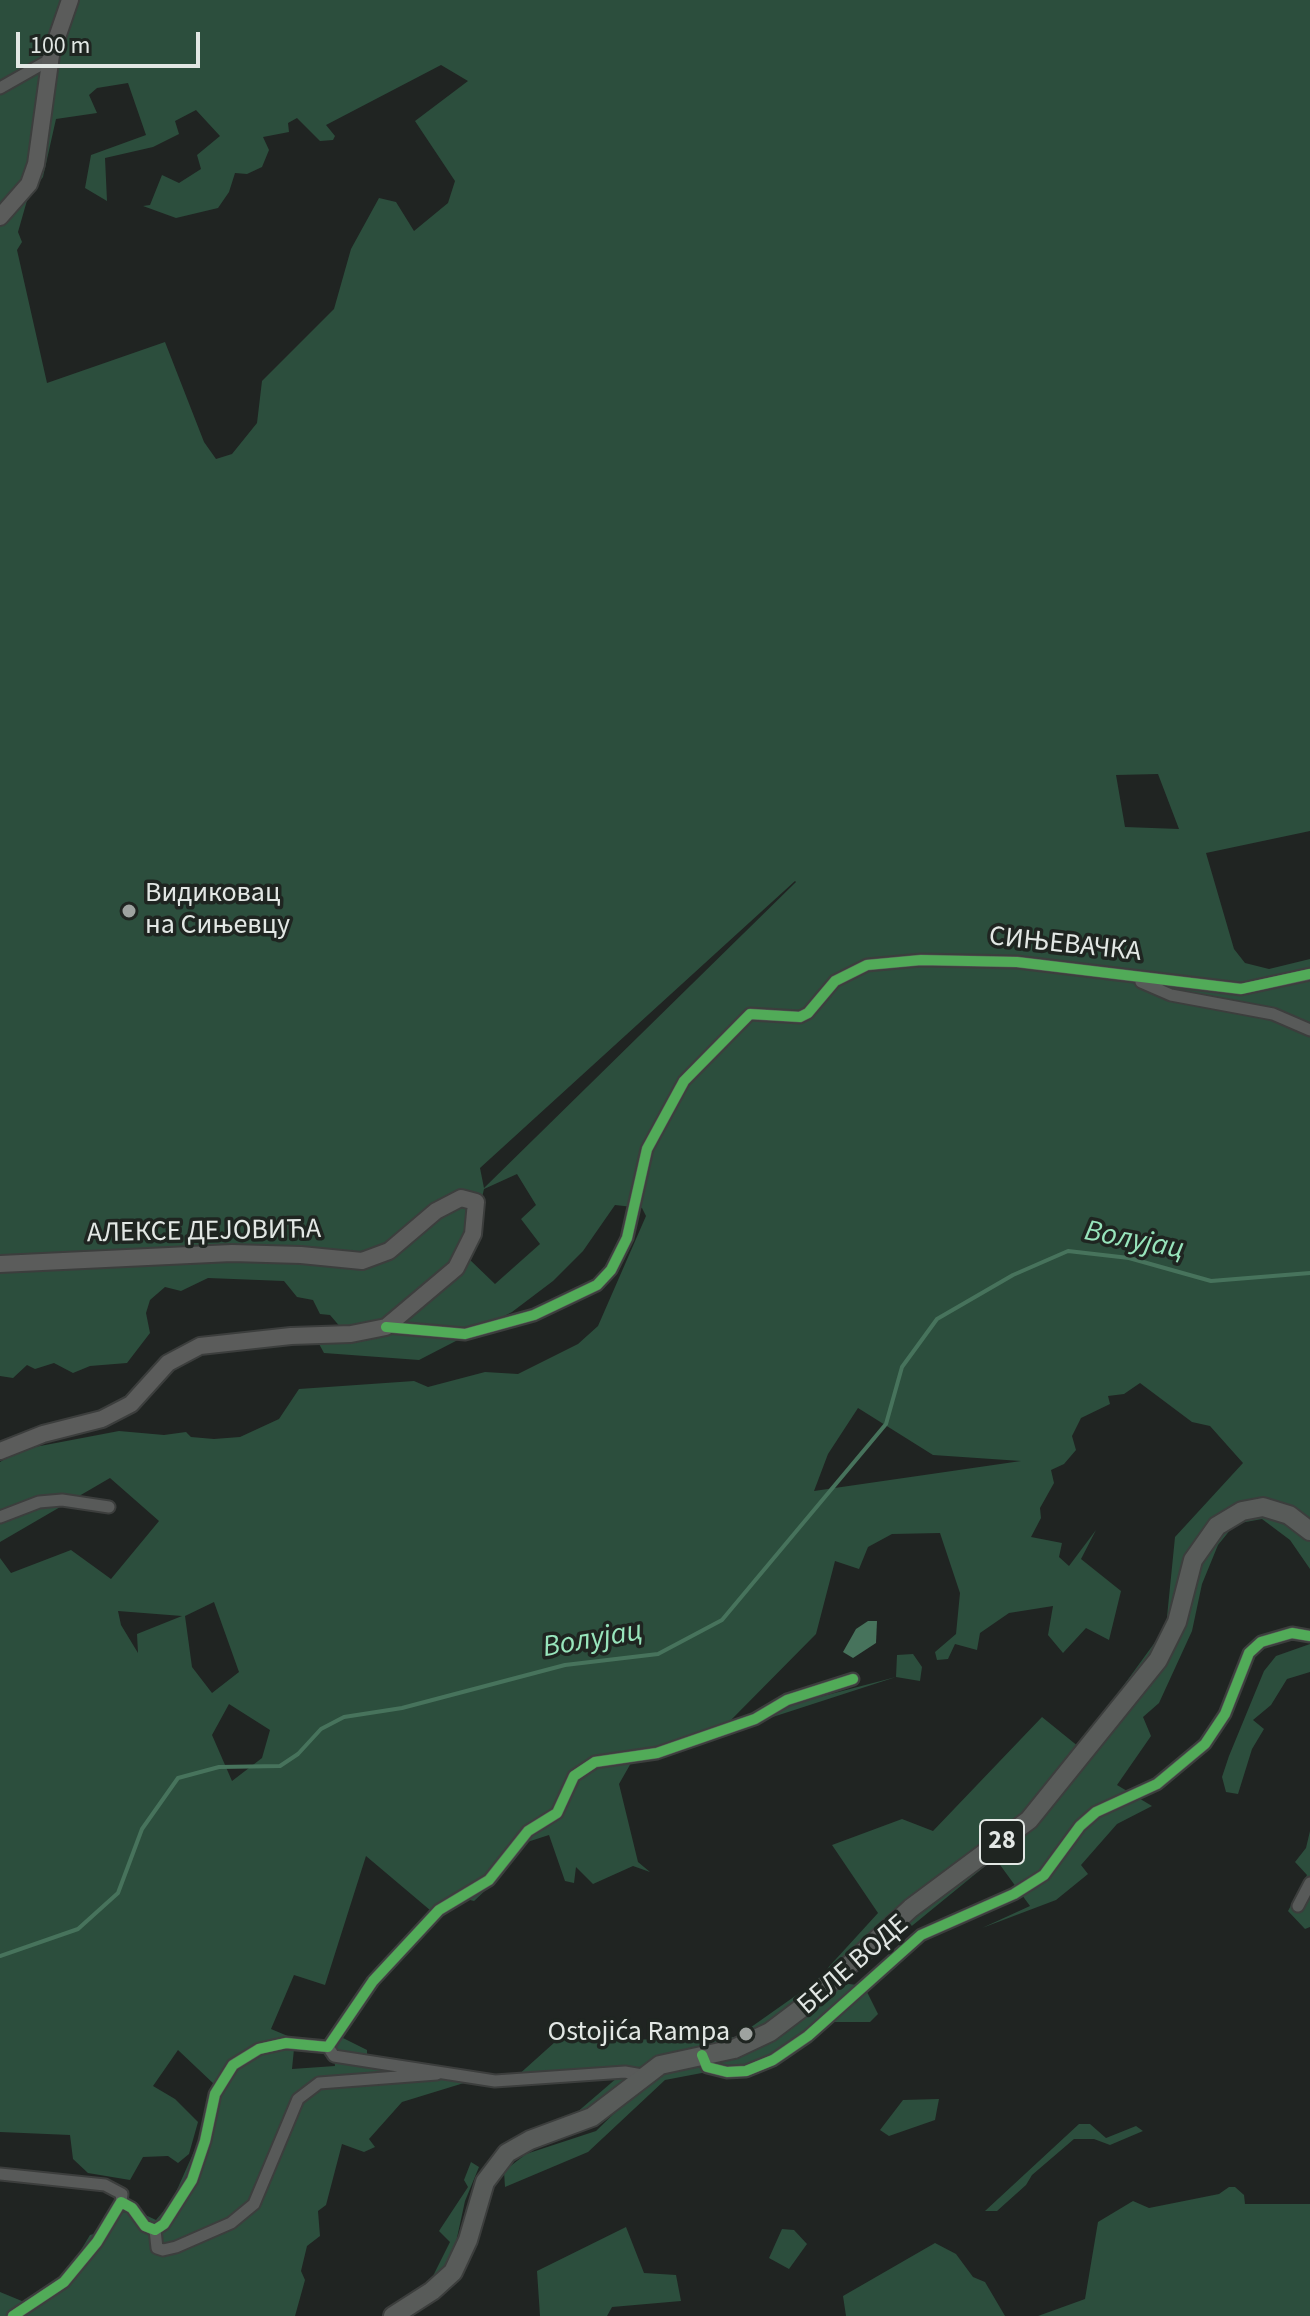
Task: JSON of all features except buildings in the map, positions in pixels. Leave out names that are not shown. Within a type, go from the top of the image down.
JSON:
[{"type":"main road","name":"28","points":[[393,2316],[432,2291],[453,2272],[468,2240],[485,2182],[496,2163],[530,2140],[592,2117],[642,2075],[668,2062],[746,2044],[789,2020],[875,1938],[1037,1812],[1158,1660],[1177,1622],[1198,1549],[1217,1526],[1242,1511],[1263,1507],[1289,1515],[1310,1531]]},
{"type":"street","points":[[0,217],[29,184],[36,164],[51,59],[70,0]]},
{"type":"street","points":[[0,88],[51,59]]},
{"type":"street","name":"СИЊЕВАЧКА","points":[[386,1327],[465,1334],[498,1327],[534,1315],[604,1279],[627,1238],[647,1149],[684,1081],[750,1014],[800,1017],[808,1013],[835,981],[867,965],[921,960],[1017,962],[1241,989],[1310,974]]},
{"type":"street","points":[[1129,977],[1171,995],[1273,1014],[1310,1030]]},
{"type":"street","name":"АЛЕКСЕ ДЕЈОВИЋА","points":[[0,1264],[232,1253],[362,1261],[389,1251],[436,1211],[461,1198],[476,1202],[473,1234],[456,1268],[386,1327],[351,1334],[291,1336],[200,1346],[168,1363],[131,1404],[102,1419],[43,1434],[0,1451]]},
{"type":"street","points":[[0,1517],[39,1502],[62,1500],[109,1507]]},
{"type":"street","name":"БЕЛЕ ВОДЕ","points":[[702,2055],[707,2067],[727,2072],[746,2071],[773,2060],[808,2036],[921,1935],[1014,1894],[1044,1875],[1080,1826],[1096,1812],[1157,1784],[1205,1744],[1225,1714],[1249,1653],[1261,1642],[1292,1633],[1310,1636]]},
{"type":"street","points":[[328,2047],[373,1981],[439,1910],[489,1880],[528,1831],[557,1813],[574,1776],[595,1762],[657,1753],[755,1719],[787,1700],[853,1679]]},
{"type":"street","points":[[1298,1906],[1310,1883]]},
{"type":"street","points":[[155,2230],[164,2224],[192,2180],[205,2141],[215,2094],[233,2065],[259,2049],[286,2043],[328,2047]]},
{"type":"street","points":[[328,2047],[334,2056],[495,2081],[625,2072],[642,2075]]},
{"type":"street","points":[[155,2230],[157,2248],[176,2247],[231,2223],[254,2204],[298,2099],[319,2083],[437,2074]]},
{"type":"street","points":[[0,2174],[105,2185],[122,2194],[121,2202],[97,2242],[64,2282],[13,2316]]},
{"type":"street","points":[[121,2202],[132,2208],[145,2226],[155,2230]]},
{"type":"shaded area","points":[[0,0],[1310,0],[1310,831],[1206,853],[1234,949],[1245,963],[1269,969],[1310,959],[1310,1569],[1290,1540],[1262,1519],[1235,1524],[1218,1545],[1202,1584],[1192,1631],[1159,1703],[1143,1717],[1151,1736],[1117,1785],[1152,1806],[1117,1824],[1081,1865],[1088,1874],[1056,1900],[982,1928],[1030,1906],[995,1858],[842,1983],[864,1986],[878,2014],[870,2022],[833,2022],[754,2073],[707,2072],[665,2080],[588,2152],[505,2187],[504,2171],[526,2154],[596,2131],[642,2086],[644,2065],[607,2097],[568,2120],[618,2077],[516,2077],[565,2033],[603,2027],[617,2030],[622,2040],[737,2037],[815,1982],[878,1913],[832,1845],[902,1819],[933,1831],[1042,1717],[1079,1747],[1166,1627],[1175,1537],[1243,1463],[1210,1426],[1192,1422],[1140,1383],[1124,1394],[1108,1396],[1110,1404],[1081,1418],[1072,1436],[1076,1450],[1064,1464],[1051,1470],[1054,1483],[1040,1508],[1041,1518],[1031,1537],[1062,1543],[1059,1557],[1069,1566],[1096,1530],[1081,1559],[1121,1591],[1109,1640],[1086,1628],[1063,1653],[1048,1635],[1053,1606],[1009,1613],[980,1633],[977,1650],[955,1644],[948,1659],[937,1660],[935,1652],[956,1634],[960,1593],[940,1533],[892,1534],[868,1547],[859,1569],[835,1561],[816,1634],[731,1720],[896,1677],[631,1763],[619,1784],[638,1862],[650,1872],[633,1866],[593,1884],[576,1867],[574,1883],[565,1881],[549,1835],[518,1845],[505,1863],[504,1873],[474,1901],[466,1899],[437,1916],[366,1856],[325,1985],[294,1975],[271,2029],[295,2039],[292,2069],[335,2066],[333,2050],[339,2036],[367,2050],[367,2055],[431,2069],[490,2075],[402,2102],[369,2139],[375,2147],[364,2152],[342,2144],[326,2205],[318,2211],[320,2236],[307,2246],[301,2271],[305,2280],[295,2316],[0,2316],[0,2292],[34,2306],[67,2273],[90,2235],[101,2232],[122,2212],[141,2213],[156,2220],[172,2201],[200,2138],[215,2085],[178,2050],[153,2086],[175,2099],[198,2122],[189,2154],[178,2163],[168,2156],[143,2157],[130,2180],[88,2173],[73,2159],[70,2135],[0,2132],[0,1558],[11,1573],[71,1550],[111,1579],[159,1521],[110,1478],[0,1542],[0,1462],[19,1450],[119,1431],[164,1435],[186,1432],[191,1437],[214,1439],[240,1437],[279,1419],[299,1389],[414,1381],[428,1387],[485,1372],[518,1374],[578,1344],[598,1326],[646,1216],[642,1208],[615,1205],[583,1251],[553,1281],[512,1312],[419,1360],[324,1353],[318,1342],[342,1329],[330,1315],[320,1314],[313,1300],[297,1297],[284,1281],[208,1278],[181,1291],[165,1287],[150,1300],[146,1313],[150,1333],[127,1363],[90,1366],[73,1373],[54,1363],[35,1369],[27,1365],[13,1378],[0,1376]],"holes":[[[441,65],[468,81],[415,121],[455,181],[448,203],[414,231],[396,202],[379,198],[351,249],[334,309],[262,381],[257,423],[232,454],[216,459],[204,442],[165,342],[47,383],[17,250],[22,242],[18,232],[28,197],[43,177],[56,119],[97,113],[89,95],[97,88],[128,83],[146,135],[91,155],[85,188],[107,201],[105,158],[153,147],[179,134],[175,121],[196,110],[220,136],[197,155],[201,169],[179,183],[162,175],[150,205],[143,206],[176,218],[218,208],[229,192],[235,173],[247,174],[262,167],[269,150],[263,137],[289,132],[288,123],[297,118],[320,141],[333,140],[335,136],[326,125]],[[1158,774],[1179,829],[1125,827],[1116,775]],[[796,882],[484,1188],[480,1168]],[[517,1174],[536,1205],[521,1219],[540,1244],[495,1284],[468,1258],[484,1189]],[[858,1408],[933,1455],[1021,1461],[814,1491],[828,1454]],[[214,1602],[239,1672],[212,1693],[192,1667],[185,1616]],[[118,1611],[182,1616],[137,1634],[138,1653],[121,1625]],[[229,1704],[270,1730],[262,1758],[232,1781],[212,1735]]]},
{"type":"shaded area","points":[[868,1621],[877,1621],[876,1643],[853,1658],[843,1652],[856,1629]]},
{"type":"shaded area","points":[[1310,1644],[1310,1672],[1287,1679],[1271,1705],[1253,1720],[1264,1729],[1252,1749],[1238,1794],[1226,1792],[1222,1777],[1264,1671],[1276,1656]]},
{"type":"shaded area","points":[[913,1654],[922,1667],[920,1681],[896,1677],[897,1655]]},
{"type":"shaded area","points":[[1310,1831],[1310,1927],[1305,1929],[1288,1911],[1307,1875],[1295,1862],[1306,1848]]},
{"type":"shaded area","points":[[939,2099],[935,2120],[889,2136],[880,2130],[903,2100]]},
{"type":"shaded area","points":[[1079,2124],[1090,2124],[1106,2138],[1136,2126],[1143,2131],[1110,2145],[1094,2139],[1074,2139],[997,2211],[985,2211]]},
{"type":"shaded area","points":[[471,2162],[479,2167],[465,2201],[455,2247],[446,2268],[428,2286],[450,2242],[439,2231],[468,2187],[464,2180]]},
{"type":"shaded area","points":[[1229,2187],[1235,2187],[1244,2195],[1245,2204],[1310,2204],[1310,2316],[1038,2316],[1085,2299],[1098,2222],[1133,2201],[1149,2208],[1219,2194]]},
{"type":"shaded area","points":[[626,2227],[644,2273],[676,2275],[681,2301],[612,2307],[607,2316],[540,2316],[537,2271]]},
{"type":"shaded area","points":[[782,2229],[794,2230],[807,2244],[789,2269],[769,2258]]},
{"type":"shaded area","points":[[935,2243],[956,2254],[973,2277],[985,2282],[1005,2316],[846,2316],[843,2296]]},
{"type":"waterway","name":"Волујац","points":[[0,1956],[78,1929],[118,1893],[142,1829],[178,1778],[219,1767],[280,1766],[298,1754],[321,1729],[344,1717],[402,1708],[565,1665],[658,1654],[722,1620],[886,1424],[902,1367],[937,1319],[1013,1275],[1068,1251],[1129,1258],[1211,1281],[1310,1273]]},
{"type":"cycle path","points":[[386,1327],[465,1334],[534,1315],[597,1285],[611,1270],[627,1238],[647,1149],[684,1081],[750,1014],[800,1017],[808,1013],[835,981],[867,965],[921,960],[1017,962],[1241,989],[1310,974]]},
{"type":"cycle path","points":[[702,2055],[707,2067],[727,2072],[746,2071],[773,2060],[808,2036],[921,1935],[1014,1894],[1044,1875],[1080,1826],[1096,1812],[1157,1784],[1205,1744],[1225,1714],[1249,1653],[1261,1642],[1292,1633],[1310,1636]]},
{"type":"cycle path","points":[[13,2316],[64,2282],[97,2242],[121,2202],[132,2208],[145,2226],[155,2230],[164,2224],[192,2180],[205,2141],[215,2094],[233,2065],[259,2049],[286,2043],[328,2047],[373,1981],[439,1910],[489,1880],[528,1831],[557,1813],[574,1776],[595,1762],[657,1753],[755,1719],[787,1700],[853,1679]]},
{"type":"place","name":"Видиковац на Сињевцу","points":[[129,911]]},
{"type":"place","name":"Ostojića Rampa","points":[[746,2034]]}]
